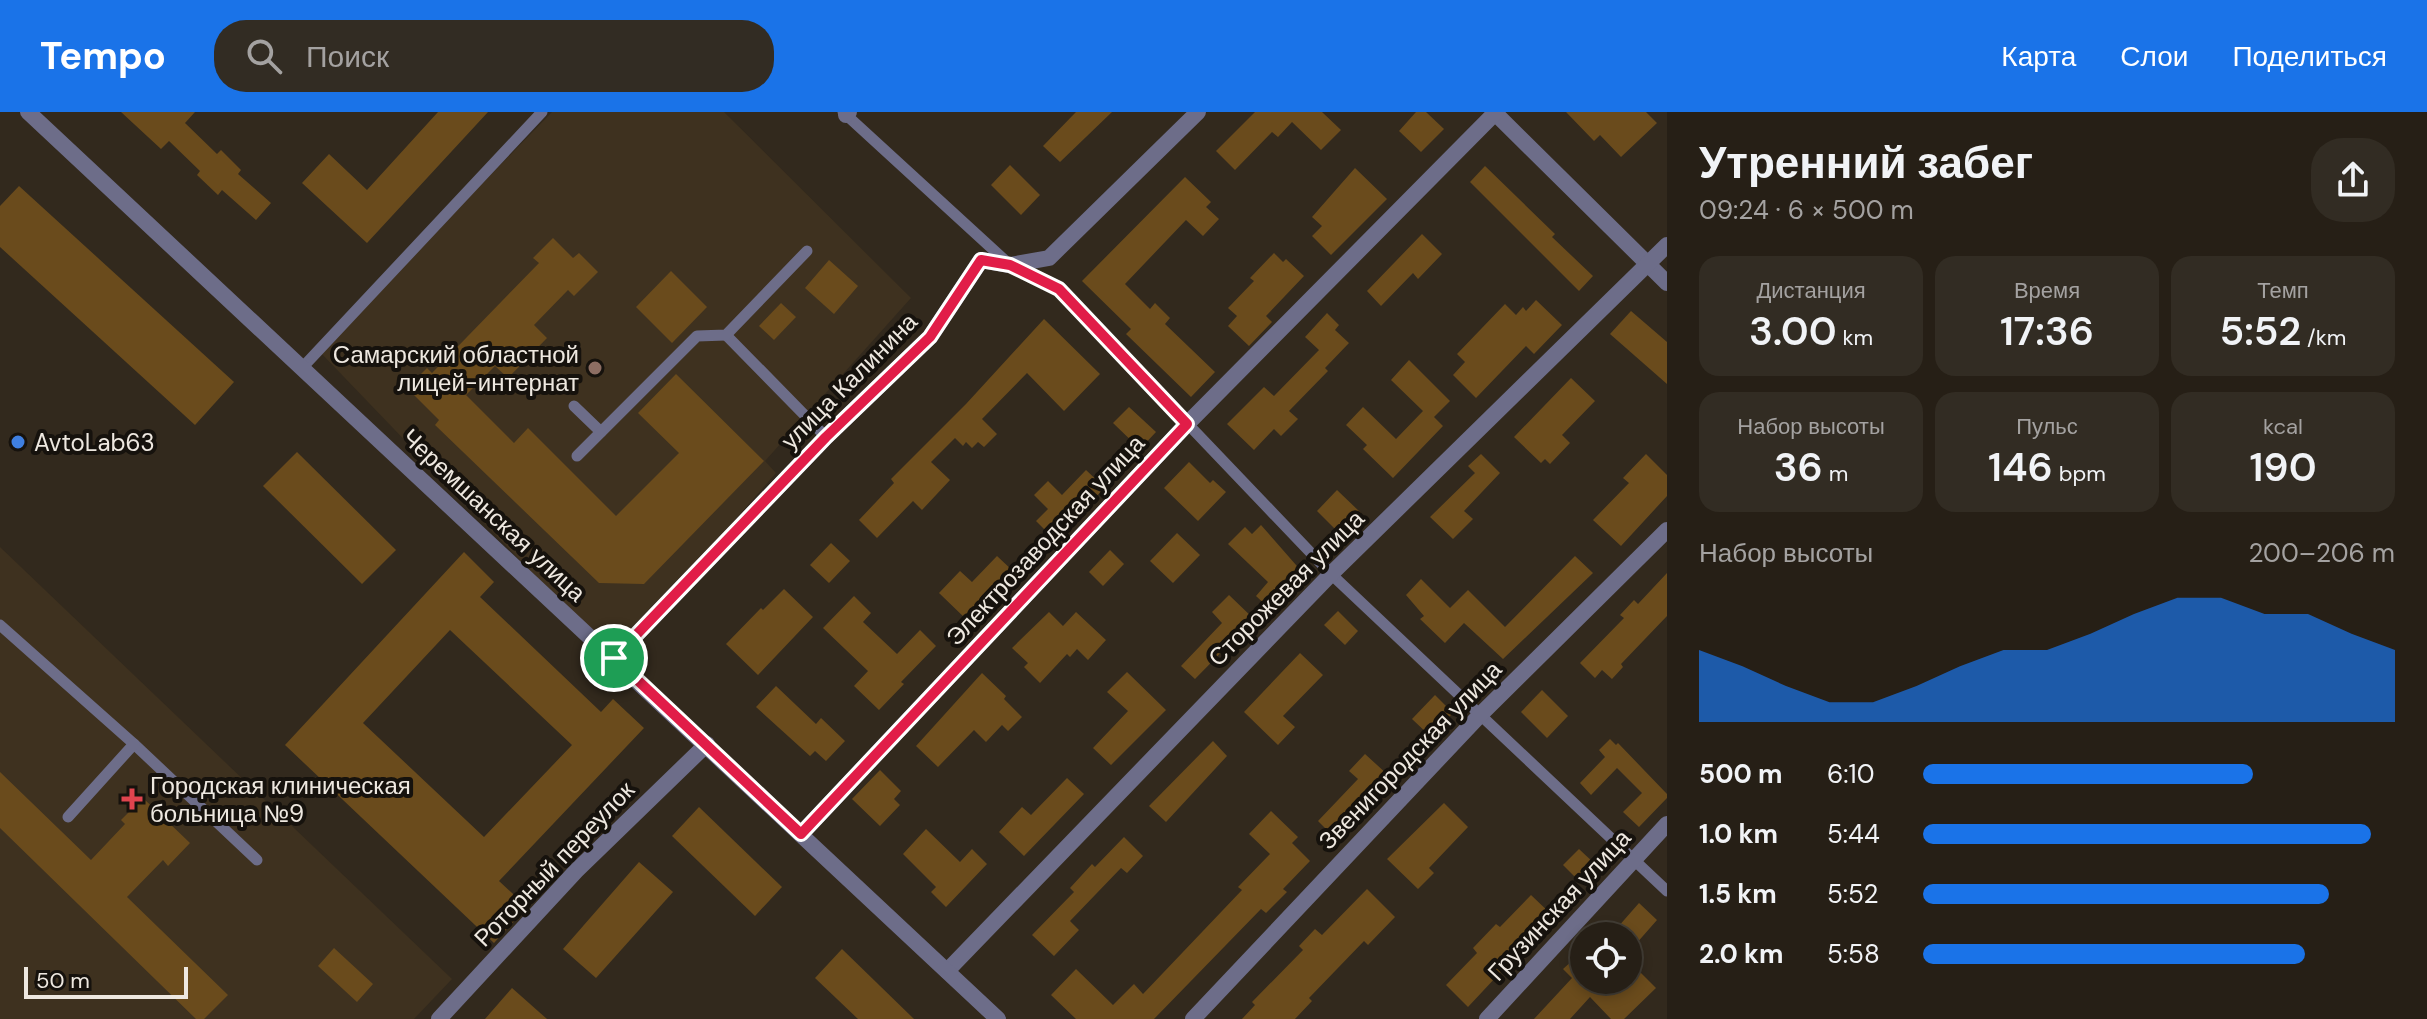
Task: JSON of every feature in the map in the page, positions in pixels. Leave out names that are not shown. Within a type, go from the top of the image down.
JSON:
[{"type":"street","name":"Черемшанская улица","points":[[28,112],[998,1019]]},
{"type":"street","name":"улица Калинина","points":[[614,658],[826,437],[930,337],[981,260],[1010,265],[1049,258],[1198,112]]},
{"type":"street","points":[[1495,112],[1667,283]]},
{"type":"street","name":"Электрозаводская улица","points":[[801,834],[1187,424],[1495,112]]},
{"type":"street","name":"Сторожевая улица","points":[[947,971],[1331,574],[1667,245]]},
{"type":"street","name":"Звенигородская улица","points":[[1193,1019],[1480,715],[1667,530]]},
{"type":"street","name":"Роторный переулок","points":[[439,1019],[576,871],[707,744]]},
{"type":"street","name":"Грузинская улица","points":[[1487,1019],[1667,824]]},
{"type":"lane","points":[[301,369],[542,112]]},
{"type":"lane","points":[[846,113],[1010,265],[1059,289],[1331,574],[1667,891]]},
{"type":"lane","points":[[577,456],[697,336],[726,335],[807,251]]},
{"type":"lane","points":[[726,335],[826,437]]},
{"type":"lane","points":[[574,406],[601,432]]},
{"type":"lane","points":[[0,625],[134,744],[257,860]]},
{"type":"lane","points":[[68,817],[134,744]]},
{"type":"shaded area","name":"Самарский областной лицей-интернат","points":[[552,112],[724,112],[911,298],[765,461],[776,473],[614,658],[319,351]]},
{"type":"shaded area","name":"Городская клиническая больница №9","points":[[0,547],[452,979],[414,1019],[0,1019]]},
{"type":"building","points":[[121,112],[195,112],[185,123],[217,154],[221,150],[241,170],[238,174],[271,203],[256,220],[222,190],[218,195],[197,175],[200,171],[169,141],[161,149]]},
{"type":"building","points":[[438,112],[488,112],[367,243],[302,183],[329,154],[367,190]]},
{"type":"building","points":[[1076,112],[1112,112],[1060,162],[1043,146]]},
{"type":"building","points":[[1255,112],[1322,112],[1341,130],[1321,150],[1292,122],[1278,137],[1272,132],[1235,170],[1216,151]]},
{"type":"building","points":[[1416,112],[1426,112],[1444,129],[1421,152],[1399,131]]},
{"type":"building","points":[[1566,112],[1646,112],[1657,123],[1621,157],[1600,135],[1594,141]]},
{"type":"building","points":[[1010,165],[1040,195],[1021,215],[991,185]]},
{"type":"building","points":[[1485,166],[1593,276],[1579,291],[1470,182]]},
{"type":"building","points":[[1355,168],[1387,199],[1331,255],[1312,236],[1322,226],[1312,217]]},
{"type":"building","points":[[1185,177],[1211,202],[1206,207],[1219,219],[1203,236],[1186,220],[1125,284],[1150,309],[1155,303],[1170,318],[1165,324],[1215,372],[1191,397],[1126,334],[1131,329],[1082,281]]},
{"type":"building","points":[[19,186],[234,382],[195,425],[0,247],[0,206]]},
{"type":"building","points":[[1422,234],[1442,254],[1418,279],[1413,273],[1381,306],[1367,291]]},
{"type":"building","points":[[553,238],[573,258],[579,253],[598,272],[574,296],[568,290],[534,325],[547,338],[508,378],[495,366],[466,395],[514,443],[528,428],[616,516],[679,453],[638,413],[676,374],[764,461],[644,584],[599,583],[435,425],[439,420],[407,388],[427,368],[432,373],[539,263],[533,258]]},
{"type":"building","points":[[1274,253],[1283,262],[1286,259],[1304,276],[1266,316],[1272,322],[1249,346],[1228,326],[1237,316],[1228,308],[1254,281],[1250,278]]},
{"type":"building","points":[[829,260],[858,286],[834,314],[805,288]]},
{"type":"building","points":[[671,271],[707,307],[672,343],[636,307]]},
{"type":"building","points":[[1536,300],[1562,325],[1534,354],[1526,346],[1476,398],[1453,375],[1465,362],[1457,354],[1505,304],[1516,315],[1523,307],[1526,311]]},
{"type":"building","points":[[781,303],[796,317],[774,340],[759,326]]},
{"type":"building","points":[[1631,311],[1667,342],[1667,384],[1610,334]]},
{"type":"building","points":[[1327,313],[1339,325],[1335,330],[1349,343],[1325,368],[1328,371],[1289,411],[1298,419],[1281,436],[1274,429],[1254,450],[1227,424],[1264,387],[1274,396],[1319,350],[1305,337]]},
{"type":"building","points":[[1044,319],[1100,374],[1064,411],[1027,373],[982,419],[997,434],[984,447],[978,442],[972,448],[966,442],[963,446],[955,438],[931,462],[950,480],[922,510],[913,501],[877,538],[859,520],[894,483],[891,479]]},
{"type":"building","points":[[1409,360],[1450,401],[1434,417],[1443,426],[1393,478],[1363,449],[1367,445],[1346,425],[1363,407],[1396,439],[1423,411],[1391,380]]},
{"type":"building","points":[[1571,378],[1595,401],[1562,435],[1570,443],[1550,464],[1545,459],[1541,463],[1514,437]]},
{"type":"building","points":[[1129,407],[1156,432],[1140,449],[1113,423]]},
{"type":"building","points":[[297,452],[396,550],[362,584],[263,486]]},
{"type":"building","points":[[1481,454],[1500,473],[1464,511],[1473,519],[1453,539],[1430,517],[1475,473],[1468,466]]},
{"type":"building","points":[[1646,454],[1667,475],[1667,496],[1621,546],[1593,520],[1629,483],[1623,478]]},
{"type":"building","points":[[1189,462],[1210,483],[1213,480],[1226,492],[1198,521],[1164,488]]},
{"type":"building","points":[[1086,470],[1105,488],[1053,538],[1036,521],[1048,509],[1034,495],[1048,481],[1062,495]]},
{"type":"building","points":[[1337,490],[1361,513],[1341,535],[1317,511]]},
{"type":"building","points":[[1261,525],[1303,573],[1286,591],[1290,595],[1273,612],[1256,596],[1268,582],[1228,544],[1245,527],[1252,534]]},
{"type":"building","points":[[1177,533],[1200,555],[1173,583],[1150,561]]},
{"type":"building","points":[[831,543],[850,561],[829,583],[810,565]]},
{"type":"building","points":[[1110,550],[1124,564],[1103,586],[1089,572]]},
{"type":"building","points":[[464,552],[494,582],[480,597],[601,712],[613,699],[644,728],[499,881],[527,907],[494,943],[285,745]],"holes":[[[450,630],[572,745],[484,837],[363,723]]]},
{"type":"building","points":[[997,556],[1013,571],[967,620],[939,593],[960,571],[972,582]]},
{"type":"building","points":[[1575,556],[1593,573],[1503,659],[1464,623],[1445,643],[1420,619],[1424,616],[1406,595],[1421,579],[1450,608],[1468,590],[1505,627]]},
{"type":"building","points":[[1667,573],[1667,616],[1621,664],[1623,667],[1612,679],[1602,670],[1595,678],[1580,663],[1624,618],[1620,615],[1634,600],[1638,604]]},
{"type":"building","points":[[784,589],[813,617],[758,675],[726,644]]},
{"type":"building","points":[[1229,595],[1254,619],[1195,679],[1181,666],[1222,623],[1212,612]]},
{"type":"building","points":[[854,596],[871,613],[863,622],[897,654],[920,630],[936,646],[879,710],[854,686],[868,671],[823,628]]},
{"type":"building","points":[[1338,611],[1358,631],[1345,645],[1324,625]]},
{"type":"building","points":[[1049,612],[1063,626],[1076,612],[1106,640],[1088,660],[1077,649],[1070,657],[1067,654],[1040,683],[1024,667],[1028,663],[1012,648]]},
{"type":"building","points":[[1300,653],[1323,675],[1283,716],[1295,727],[1278,745],[1244,712]]},
{"type":"building","points":[[1127,672],[1166,710],[1111,765],[1093,748],[1128,711],[1107,692]]},
{"type":"building","points":[[982,673],[1022,717],[1008,731],[1002,725],[986,742],[974,730],[938,767],[916,746]]},
{"type":"building","points":[[776,686],[816,724],[821,718],[845,741],[826,761],[815,751],[810,756],[756,707]]},
{"type":"building","points":[[1542,690],[1568,716],[1547,738],[1521,712]]},
{"type":"building","points":[[1435,695],[1453,713],[1430,736],[1412,719]]},
{"type":"building","points":[[1610,739],[1616,745],[1618,743],[1667,794],[1667,798],[1639,827],[1623,812],[1642,793],[1617,768],[1591,795],[1580,783],[1605,757],[1599,750]]},
{"type":"building","points":[[1213,741],[1227,756],[1166,822],[1149,806]]},
{"type":"building","points":[[1365,754],[1388,775],[1333,836],[1318,821],[1358,779],[1349,771]]},
{"type":"building","points":[[880,770],[901,791],[894,799],[900,805],[880,826],[852,799]]},
{"type":"building","points":[[0,772],[91,860],[125,824],[121,820],[143,798],[190,843],[168,866],[163,860],[127,897],[228,995],[204,1019],[196,1019],[0,828]]},
{"type":"building","points":[[1067,778],[1084,794],[1024,856],[999,832],[1022,807],[1031,815]]},
{"type":"building","points":[[1444,803],[1468,827],[1429,868],[1434,873],[1418,889],[1387,859]]},
{"type":"building","points":[[699,807],[782,887],[755,916],[672,836]]},
{"type":"building","points":[[1271,811],[1298,837],[1292,843],[1310,861],[1283,889],[1287,892],[1266,913],[1261,909],[1154,1019],[1076,1019],[1051,995],[1076,969],[1113,1005],[1134,984],[1143,994],[1242,890],[1238,887],[1270,854],[1249,834]]},
{"type":"building","points":[[926,829],[960,862],[972,849],[987,864],[946,907],[931,892],[936,887],[903,854]]},
{"type":"building","points":[[1124,837],[1143,856],[1127,873],[1121,868],[1070,921],[1079,930],[1054,956],[1032,935],[1074,892],[1070,888],[1092,864],[1095,867]]},
{"type":"building","points":[[1579,849],[1595,864],[1579,881],[1563,865]]},
{"type":"building","points":[[639,862],[673,892],[596,978],[563,949]]},
{"type":"building","points":[[1367,889],[1395,917],[1368,945],[1364,941],[1309,998],[1312,1001],[1295,1019],[1242,1019],[1255,1005],[1252,1002],[1303,950],[1299,946],[1315,929],[1322,935]]},
{"type":"building","points":[[1531,895],[1553,916],[1468,1007],[1446,985],[1477,953],[1473,948],[1496,924],[1500,927]]},
{"type":"building","points":[[1639,903],[1657,920],[1642,937],[1642,922],[1622,922]]},
{"type":"building","points":[[334,948],[373,984],[357,1002],[318,966]]},
{"type":"building","points":[[842,949],[914,1019],[858,1019],[815,978]]},
{"type":"building","points":[[1570,963],[1570,976],[1563,969]]},
{"type":"building","points":[[1642,974],[1656,988],[1624,1019],[1611,1019],[1590,997],[1570,1019],[1534,1019],[1570,980],[1570,994],[1642,994]]},
{"type":"building","points":[[512,988],[547,1019],[485,1019]]},
{"type":"place","name":"Самарский областной лицей-интернат","points":[[595,368]]},
{"type":"place","name":"AvtoLab63","points":[[18,442]]},
{"type":"place","name":"Городская клиническая больница №9","points":[[132,799]]},
{"type":"route","points":[[981,260],[1010,265],[1059,289],[1187,424],[801,834],[614,658],[826,437],[930,337],[981,260]]}]
